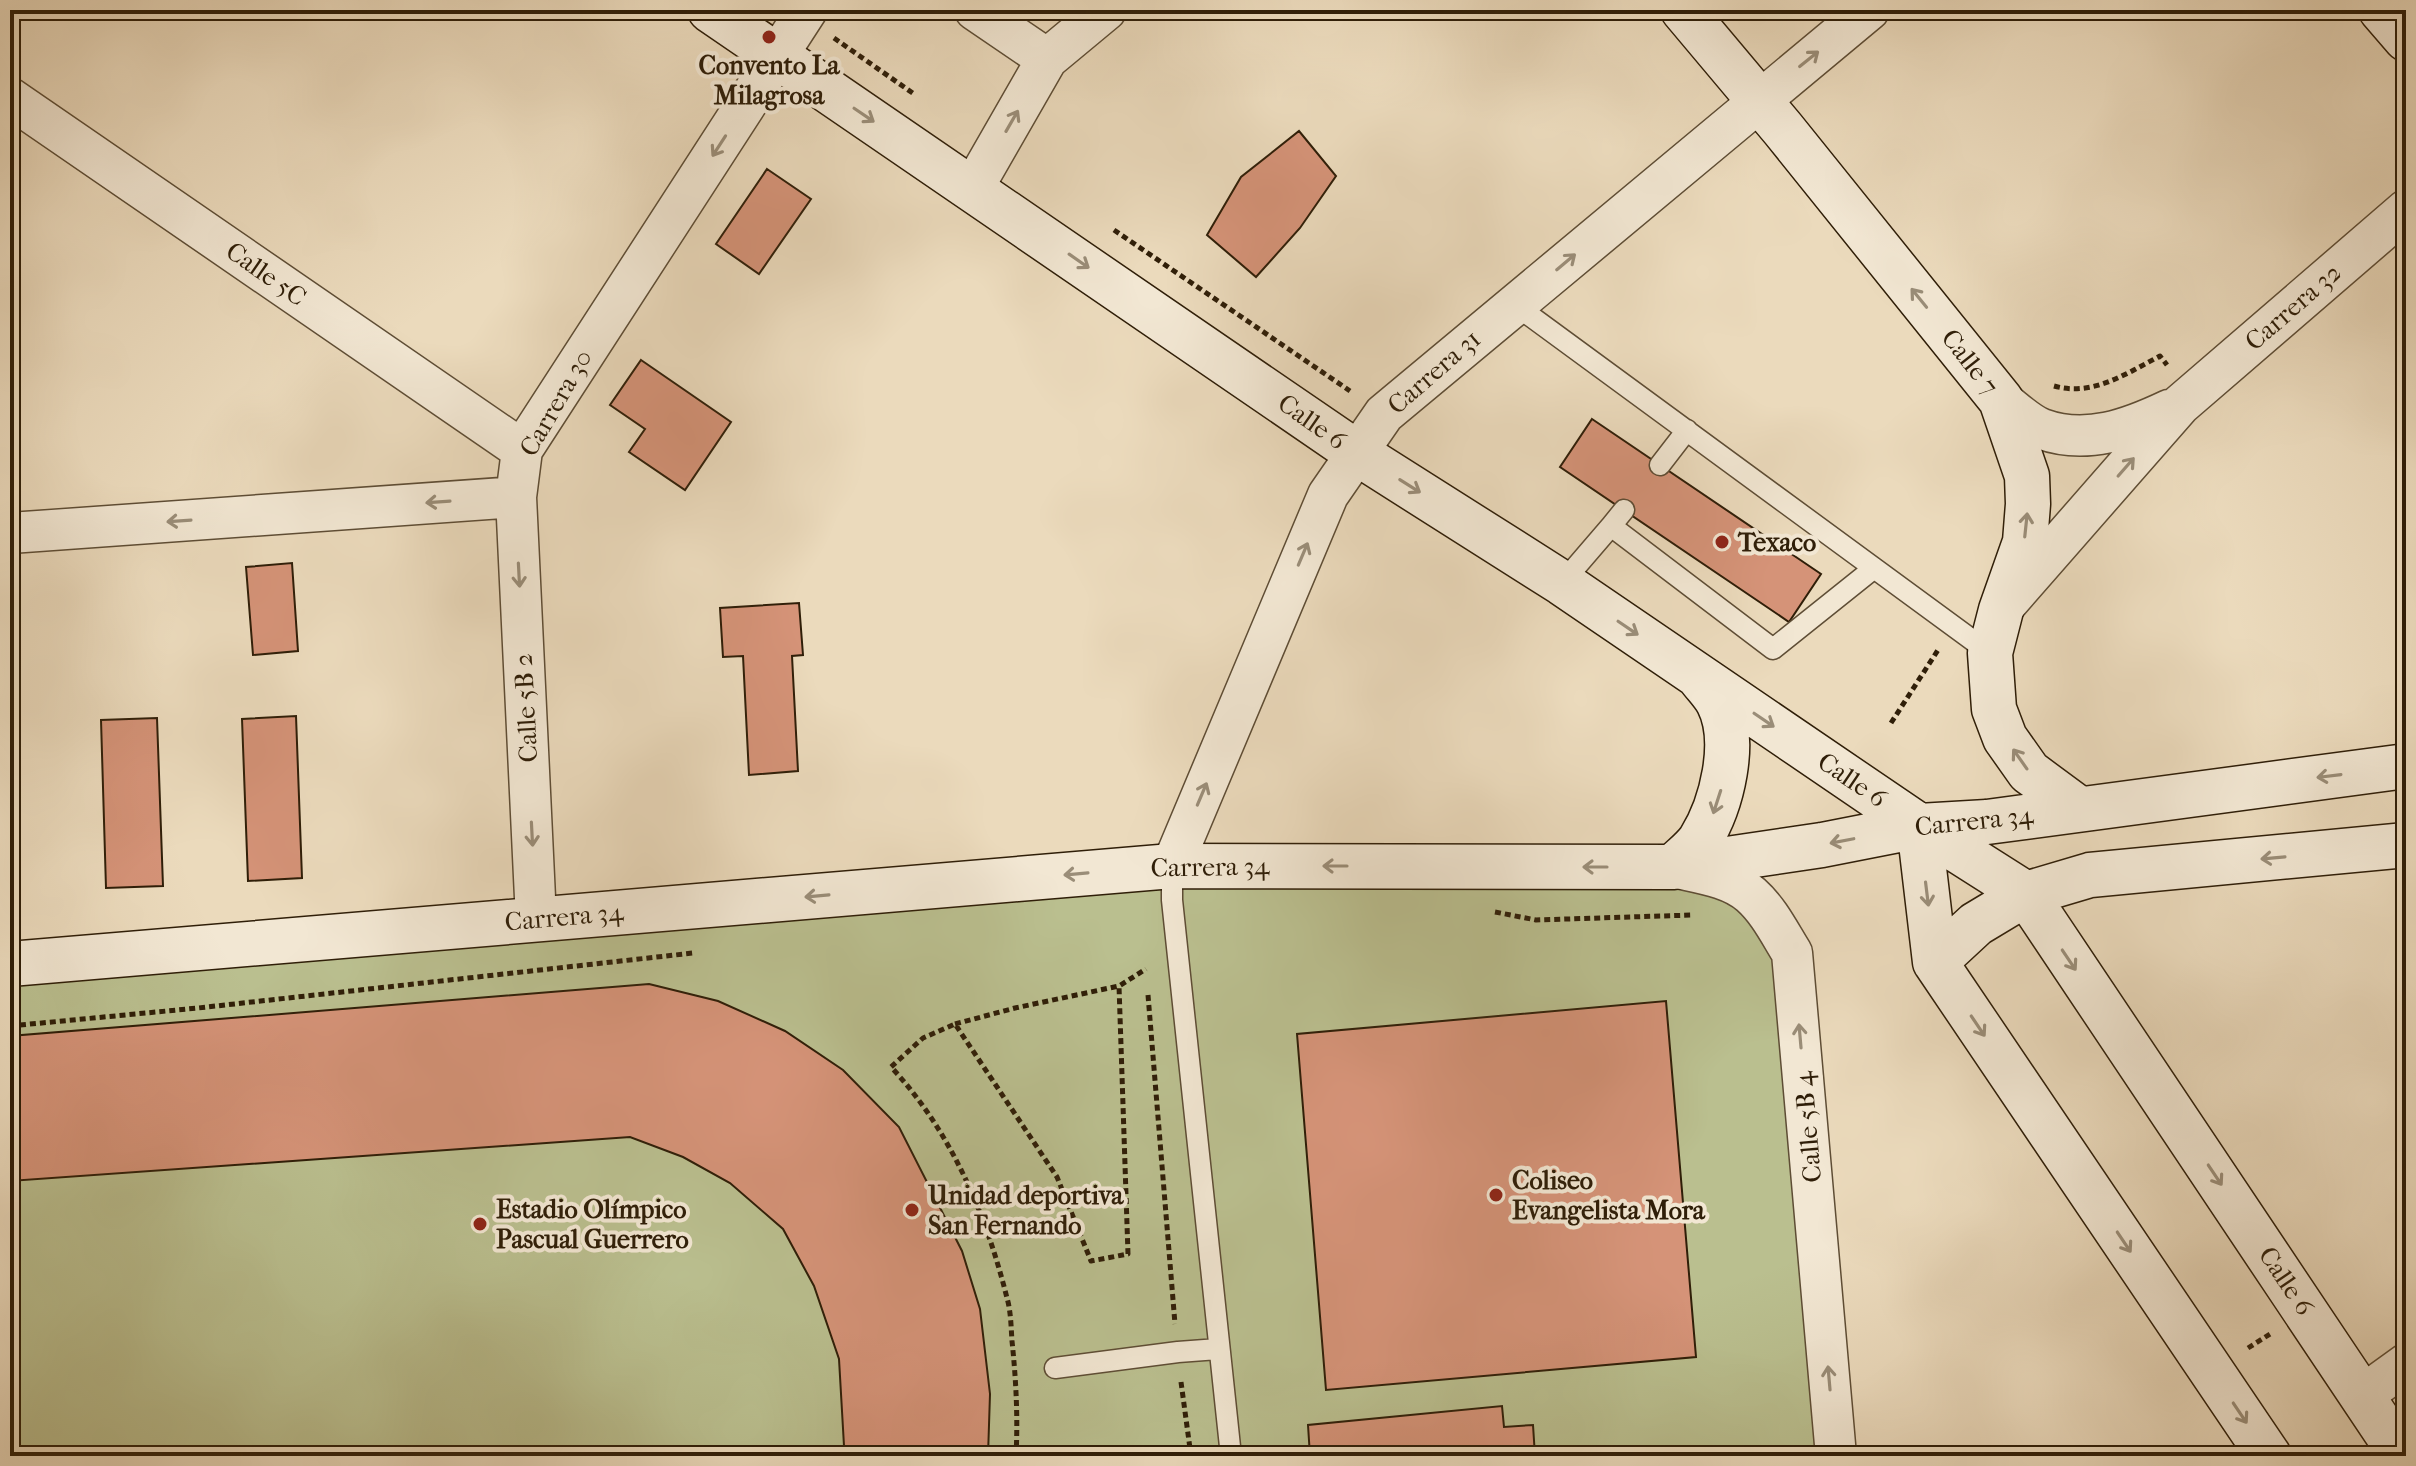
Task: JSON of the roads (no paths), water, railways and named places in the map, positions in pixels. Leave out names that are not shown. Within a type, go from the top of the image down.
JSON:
[{"type":"main road","name":"Calle 6","points":[[710,10],[1357,453],[1562,583],[1919,826],[2026,894],[2402,1456]]},
{"type":"main road","name":"Calle 7","points":[[1683,10],[2001,400],[2027,476],[2028,504],[2025,542],[2001,610],[1990,653],[1994,709],[2005,738],[2029,772],[2079,809]]},
{"type":"main road","points":[[2381,10],[2406,39]]},
{"type":"main road","points":[[1673,867],[1698,843],[1715,811],[1725,775],[1726,739],[1719,704],[1699,677]]},
{"type":"main road","name":"Carrera 34","points":[[10,964],[1172,866],[1673,867],[1822,845],[1919,826],[1987,822],[2406,766]]},
{"type":"main road","points":[[1919,826],[1935,962],[2269,1456]]},
{"type":"main road","points":[[1935,962],[1976,924],[2026,894],[2090,875],[2406,845]]},
{"type":"street","points":[[975,10],[1047,59]]},
{"type":"street","points":[[973,188],[1047,59],[1106,10]]},
{"type":"street","name":"Carrera 31","points":[[1172,866],[1328,495],[1384,414],[1869,10]]},
{"type":"street","name":"Carrera 30","points":[[516,497],[522,450],[805,13]]},
{"type":"street","name":"Calle 5C","points":[[10,98],[522,450]]},
{"type":"street","name":"Carrera 32","points":[[2001,610],[2180,405],[2406,210]]},
{"type":"street","name":"Carrera 32","points":[[2001,400],[2040,429],[2076,436],[2111,434],[2180,405]]},
{"type":"street","points":[[10,533],[516,497]]},
{"type":"street","name":"Calle 5B 2","points":[[516,497],[536,919]]},
{"type":"street","name":"Calle 5B 4","points":[[1673,867],[1718,878],[1750,894],[1767,913],[1792,953],[1836,1456]]},
{"type":"street","points":[[2363,1395],[2406,1364]]},
{"type":"lane","points":[[1514,304],[1990,653]]},
{"type":"lane","points":[[1660,465],[1687,430]]},
{"type":"lane","points":[[1562,583],[1617,518],[1773,649],[1873,569]]},
{"type":"lane","points":[[1172,866],[1172,900],[1231,1456]]},
{"type":"lane","points":[[1055,1368],[1218,1349]]},
{"type":"place","name":"Convento La Milagrosa","points":[[769,37]]},
{"type":"place","name":"Texaco","points":[[1722,542]]},
{"type":"place","name":"Coliseo Evangelista Mora","points":[[1496,1195]]},
{"type":"place","name":"Unidad deportiva San Fernando","points":[[912,1210]]},
{"type":"place","name":"Estadio Olímpico Pascual Guerrero","points":[[480,1224]]}]
